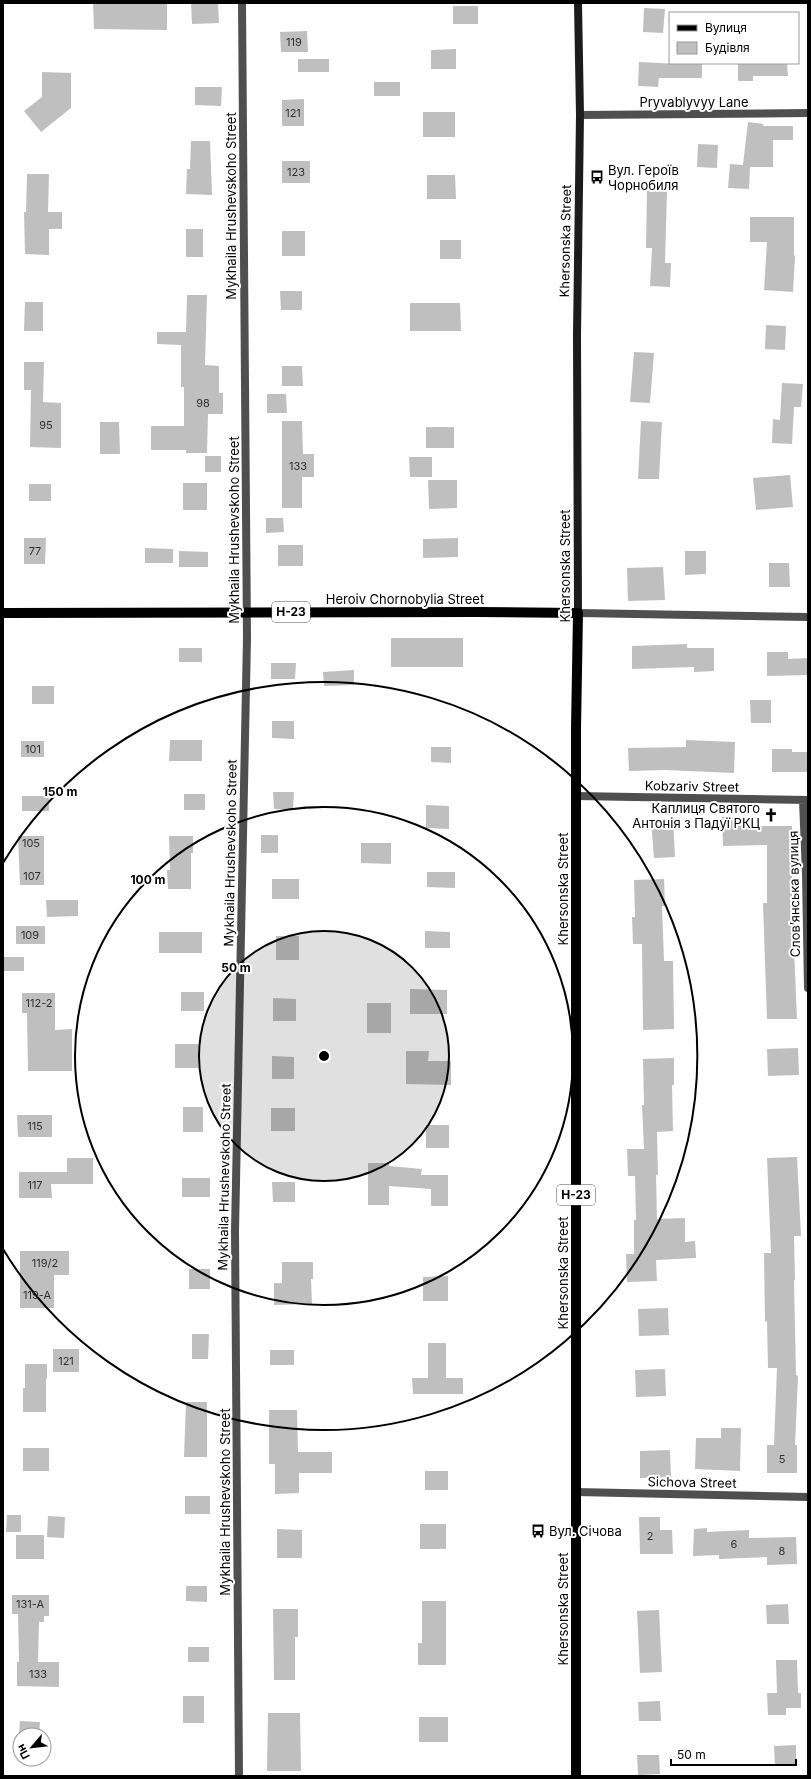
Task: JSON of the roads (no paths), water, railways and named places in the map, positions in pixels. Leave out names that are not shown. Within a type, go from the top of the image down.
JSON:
[{"type":"main road","name":"Khersonska Street","points":[[576,1776],[577,335],[580,114],[578,3]]},
{"type":"main road","name":"Heroiv Chornobylia Street","points":[[3,613],[578,613]]},
{"type":"street","name":"Mykhaila Hrushevskoho Street","points":[[239,1776],[234,1231],[246,613],[242,3]]},
{"type":"street","name":"Pryvablyvyy Lane","points":[[580,114],[808,113]]},
{"type":"street","name":"Heroiv Chornobylia Street","points":[[578,613],[808,617]]},
{"type":"street","name":"Kobzariv Street","points":[[576,796],[806,800]]},
{"type":"street","name":"Словʼянська вулиця","points":[[806,800],[808,988]]},
{"type":"street","name":"Sichova Street","points":[[576,1492],[808,1497]]},
{"type":"place","name":"Вул. Героїв Чорнобиля","points":[[597,177]]},
{"type":"place","name":"Каплиця Святого Антонія з Падуї РКЦ","points":[[771,815]]},
{"type":"place","name":"Вул. Січова","points":[[538,1531]]}]
